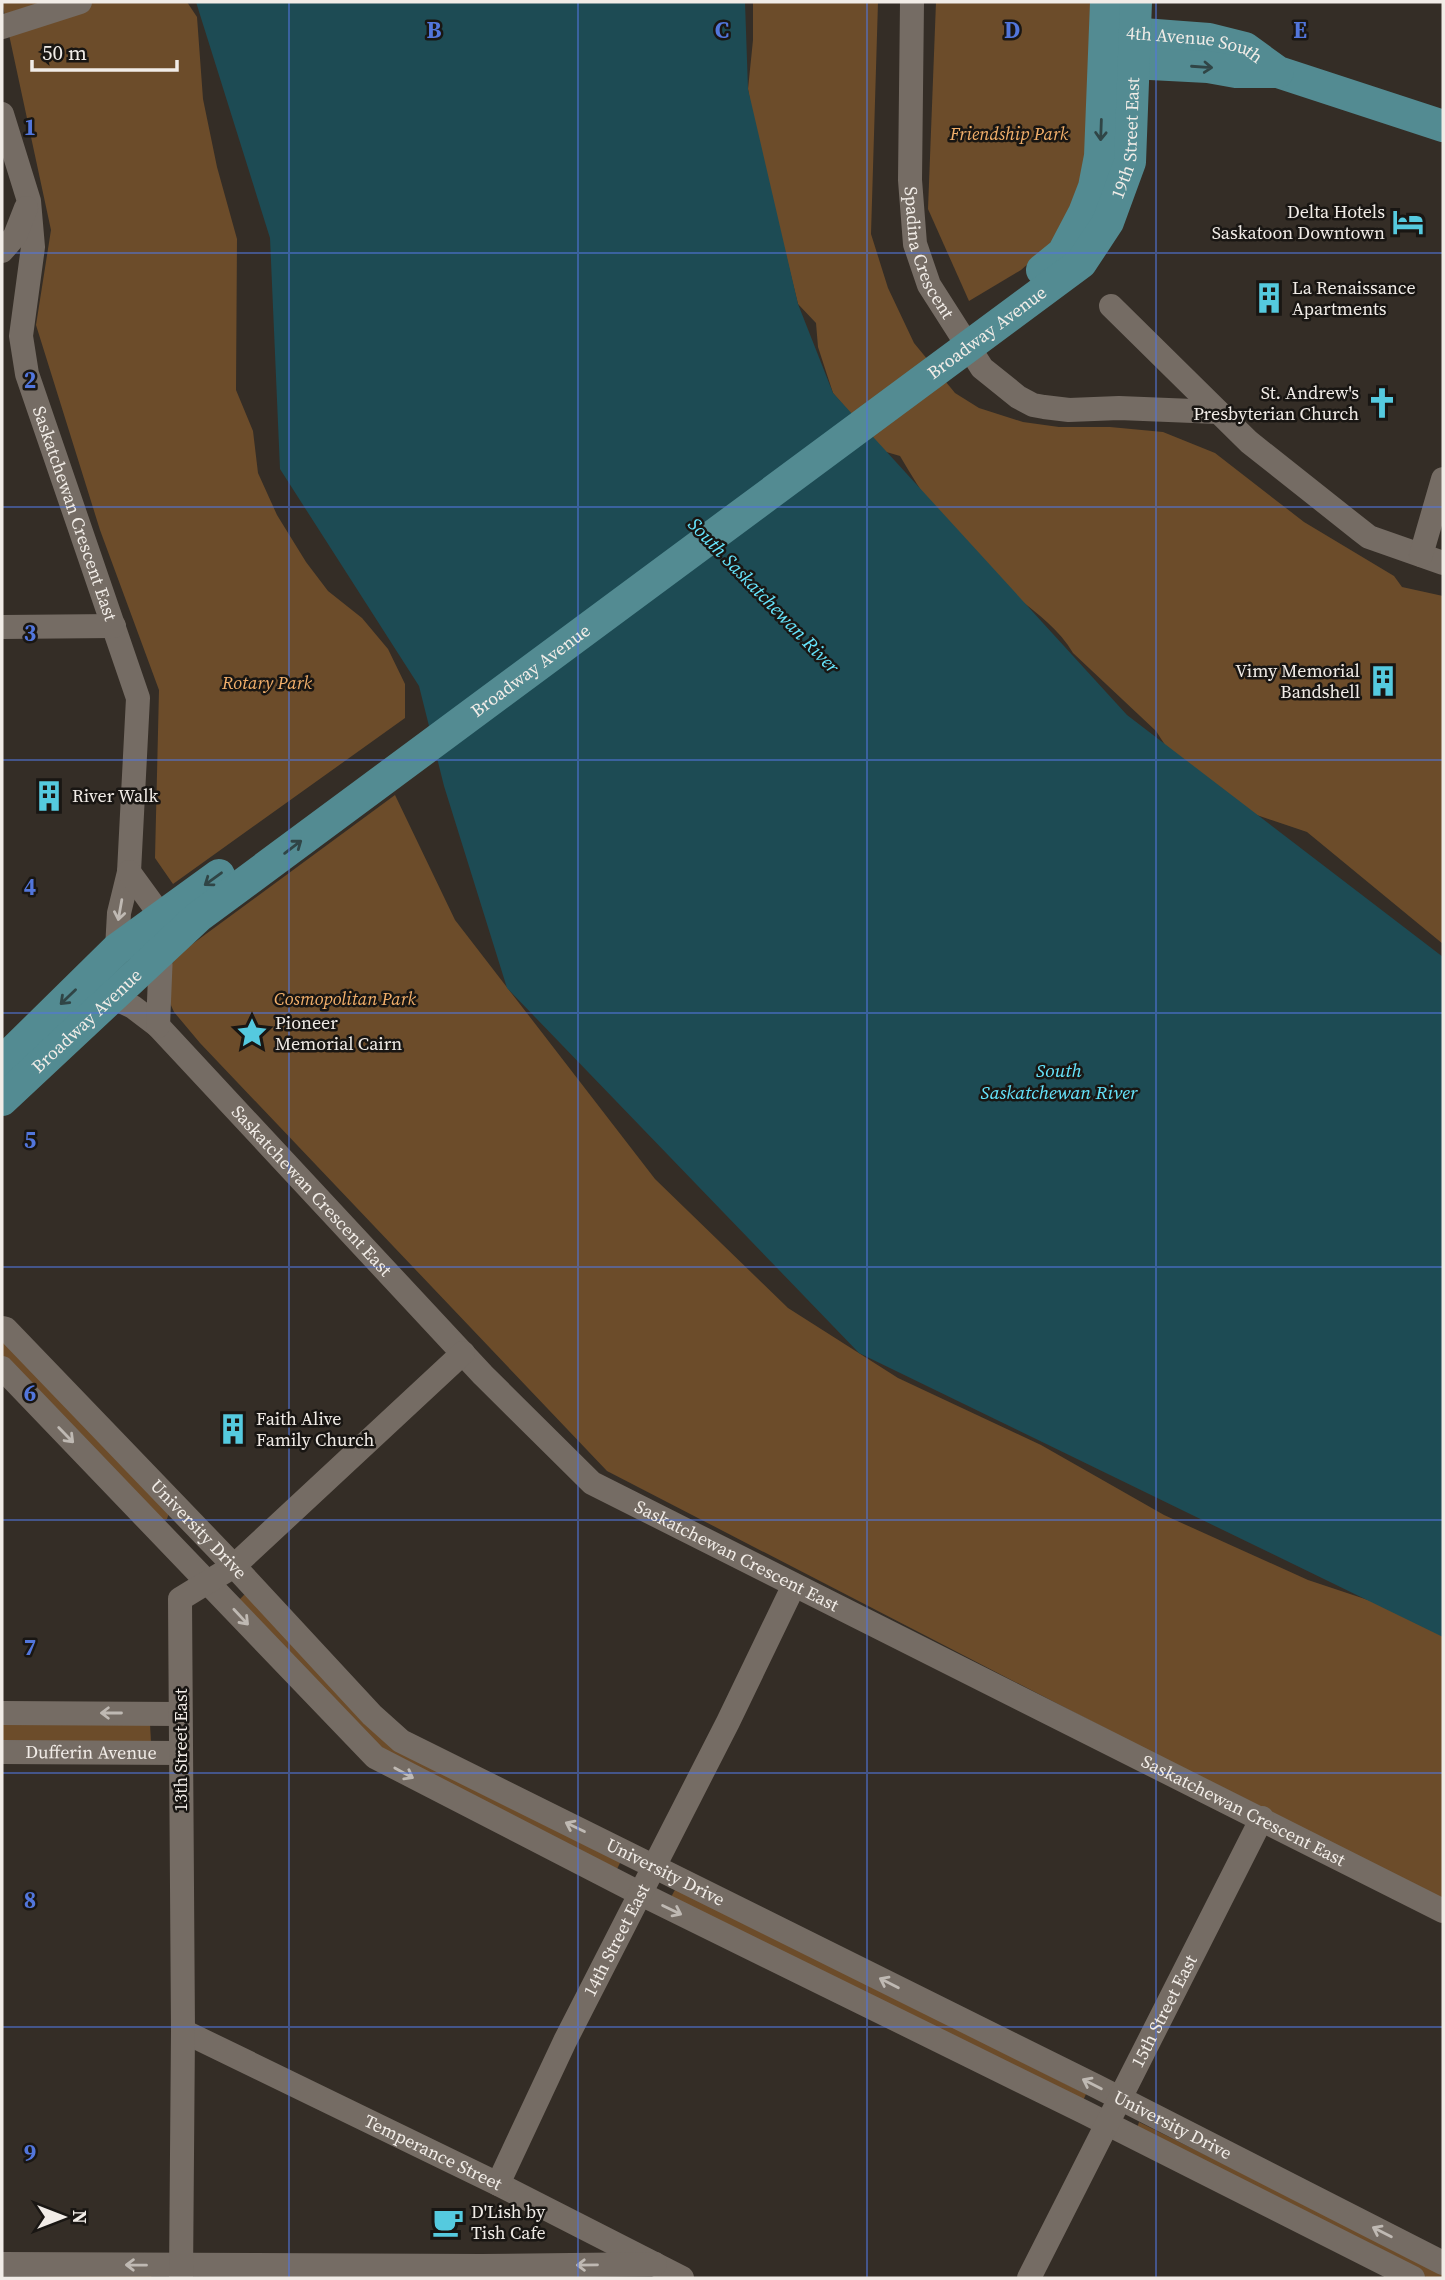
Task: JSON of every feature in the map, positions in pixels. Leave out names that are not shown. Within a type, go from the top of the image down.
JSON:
[{"type":"main road","name":"19th Street East","points":[[1076,251],[1108,222],[1130,162],[1117,38],[1136,2]]},
{"type":"main road","name":"4th Avenue South","points":[[1117,38],[1209,39],[1245,48],[1278,72],[1443,126]]},
{"type":"main road","name":"Broadway Avenue","points":[[2,1062],[117,949],[181,911],[1043,281],[1076,251]]},
{"type":"main road","name":"Broadway Avenue","points":[[2,1100],[161,952],[181,911]]},
{"type":"street","points":[[12,24],[80,2]]},
{"type":"street","name":"Spadina Crescent","points":[[912,2],[910,180],[915,244],[929,285],[982,368],[1018,397],[1033,405],[1069,411],[1119,408],[1218,412]]},
{"type":"street","name":"Saskatchewan Crescent East","points":[[2,114],[29,201],[33,247],[21,336],[27,374],[138,698],[129,872],[119,913],[117,949]]},
{"type":"street","points":[[2,251],[15,236],[29,201]]},
{"type":"street","points":[[1111,306],[1249,442],[1369,537],[1432,559],[1443,479]]},
{"type":"street","points":[[2,337],[27,374]]},
{"type":"street","points":[[2,627],[114,626]]},
{"type":"street","points":[[129,872],[181,911]]},
{"type":"street","points":[[158,1026],[161,952]]},
{"type":"street","name":"Saskatchewan Crescent East","points":[[112,997],[133,1007],[158,1026],[463,1353],[592,1483],[1443,1911]]},
{"type":"street","name":"University Drive","points":[[2,1328],[234,1566],[372,1715],[401,1741],[1120,2098],[1443,2263]]},
{"type":"street","name":"13th Street East","points":[[182,2272],[180,1599],[234,1566],[463,1353]]},
{"type":"street","name":"University Drive","points":[[2,1368],[375,1757],[639,1893],[1413,2278]]},
{"type":"street","name":"14th Street East","points":[[498,2185],[565,2041],[728,1722],[794,1585]]},
{"type":"street","points":[[2,1713],[180,1714]]},
{"type":"street","name":"Dufferin Avenue","points":[[2,1752],[180,1753]]},
{"type":"street","name":"15th Street East","points":[[1029,2278],[1262,1818]]},
{"type":"street","name":"Temperance Street","points":[[183,2031],[682,2278]]},
{"type":"street","points":[[2,2264],[182,2272],[500,2272],[655,2264]]},
{"type":"green space","name":"Rotary Park","points":[[2,2],[187,2],[197,17],[203,99],[217,167],[237,239],[236,390],[253,431],[258,473],[277,515],[306,562],[328,591],[362,618],[388,649],[405,684],[405,718],[173,884],[155,858],[159,690],[100,530],[36,325],[51,230]]},
{"type":"green space","points":[[753,2],[878,2],[871,234],[888,288],[914,343],[955,393],[979,408],[1023,422],[1059,427],[1110,427],[1163,432],[1215,453],[1304,522],[1394,576],[1402,587],[1443,596],[1443,944],[1307,832],[1245,811],[1167,748],[1156,731],[1073,653],[1055,630],[974,560],[939,517],[900,456],[883,451],[833,393],[818,347],[816,323],[798,304],[755,130],[748,89],[753,40]]},
{"type":"green space","name":"Friendship Park","points":[[936,2],[1092,2],[1087,141],[1080,196],[1063,233],[1021,270],[969,301],[928,209]]},
{"type":"green space","name":"Cosmopolitan Park","points":[[395,795],[455,920],[655,1179],[788,1308],[898,1378],[1041,1445],[1164,1515],[1308,1580],[1443,1625],[1443,1903],[607,1471],[200,1043],[174,1012],[162,985],[176,956]]},
{"type":"green space","points":[[2,1339],[169,1513],[167,1519],[163,1521],[2,1356]]},
{"type":"green space","points":[[247,1595],[367,1722],[621,1861],[617,1869],[385,1752],[238,1601]]},
{"type":"green space","points":[[2,1722],[150,1724],[151,1742],[2,1744]]},
{"type":"green space","points":[[676,1888],[1086,2094],[1082,2103],[671,1897]]},
{"type":"green space","points":[[1139,2122],[1443,2273],[1443,2278],[1428,2278],[1136,2132]]},
{"type":"green space","points":[[16,2277],[152,2278],[2,2278]]},
{"type":"water","name":"South Saskatchewan River","points":[[196,2],[745,2],[748,89],[798,304],[833,393],[1127,715],[1443,957],[1443,1637],[859,1353],[507,988],[444,786],[419,686],[280,469],[270,238]]},
{"type":"place","name":"Delta Hotels Saskatoon Downtown","points":[[1408,222]]},
{"type":"place","name":"La Renaissance Apartments","points":[[1269,298]]},
{"type":"place","name":"St. Andrew's Presbyterian Church","points":[[1382,403]]},
{"type":"place","name":"Vimy Memorial Bandshell","points":[[1383,681]]},
{"type":"place","name":"River Walk","points":[[49,796]]},
{"type":"place","name":"Pioneer Memorial Cairn","points":[[252,1033]]},
{"type":"place","name":"Faith Alive Family Church","points":[[233,1429]]},
{"type":"place","name":"D'Lish by Tish Cafe","points":[[448,2222]]}]
